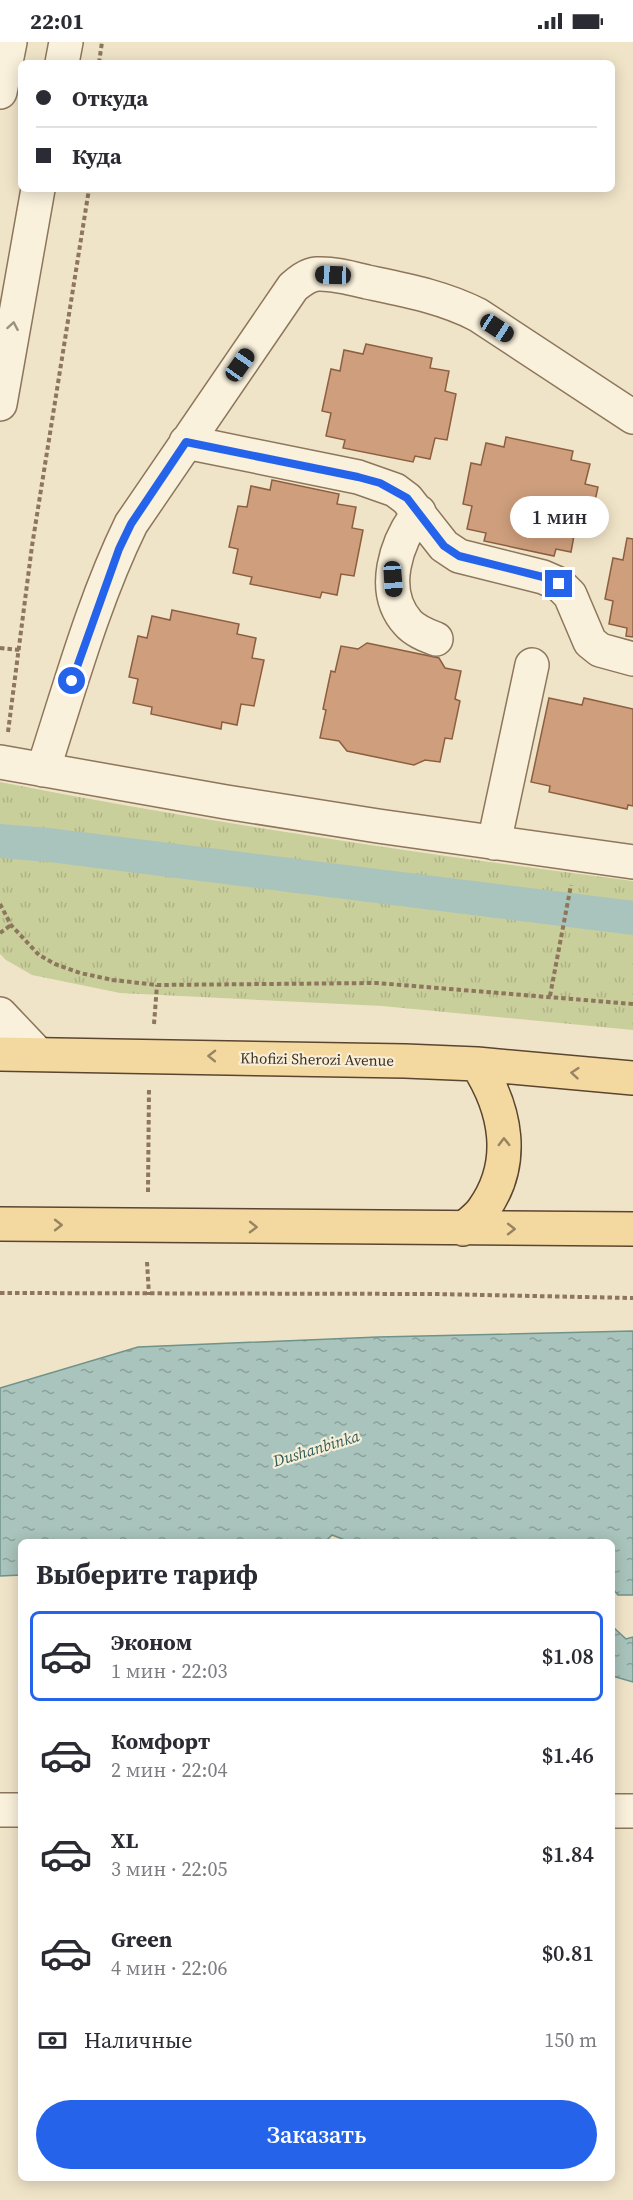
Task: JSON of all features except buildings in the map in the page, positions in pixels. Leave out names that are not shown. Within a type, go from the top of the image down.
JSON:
[{"type":"main road","name":"Khofizi Sherozi Avenue","points":[[0,1054],[282,1058],[477,1064],[633,1078]]},
{"type":"main road","points":[[463,1229],[483,1211],[494,1193],[502,1170],[504,1148],[503,1125],[498,1104],[477,1064]]},
{"type":"main road","points":[[0,1224],[633,1230]]},
{"type":"street","points":[[0,92],[10,42]]},
{"type":"street","points":[[63,60],[66,42]]},
{"type":"street","points":[[0,404],[37,192]]},
{"type":"street","points":[[44,770],[86,637],[119,549],[131,524],[293,287],[305,277],[315,274],[333,275],[407,290],[458,305],[478,315],[633,417]]},
{"type":"street","points":[[186,442],[380,483],[407,498],[444,546],[459,556],[543,577],[559,584],[570,595],[590,642],[600,650],[633,659]]},
{"type":"street","points":[[419,512],[408,527],[396,559],[393,579],[394,598],[400,613],[409,625],[436,639]]},
{"type":"street","points":[[494,843],[532,665]]},
{"type":"street","points":[[2,762],[238,804],[633,862]]},
{"type":"street","points":[[0,1014],[38,1054]]},
{"type":"street","points":[[0,1810],[18,1810]]},
{"type":"street","points":[[615,1811],[633,1811]]},
{"type":"path","points":[[2,762],[32,546],[89,192]]},
{"type":"path","points":[[0,648],[19,650]]},
{"type":"path","points":[[550,996],[577,855]]},
{"type":"path","points":[[0,904],[11,925],[39,955],[55,964],[80,973],[157,985],[377,983],[633,1004]]},
{"type":"path","points":[[0,933],[11,925]]},
{"type":"path","points":[[154,1024],[157,985]]},
{"type":"path","points":[[148,1192],[149,1088]]},
{"type":"path","points":[[147,1262],[149,1295]]},
{"type":"path","points":[[0,1293],[434,1294],[633,1298]]},
{"type":"green space","points":[[0,782],[316,837],[633,881],[633,1030],[382,1006],[120,993],[32,975],[0,954]]},
{"type":"water","name":"Dushanbinka","points":[[633,1331],[633,1595],[618,1595],[615,1592],[615,1539],[342,1539],[332,1535],[328,1539],[18,1539],[18,1575],[0,1576],[0,1388],[138,1347],[378,1337]]},
{"type":"water","points":[[615,1629],[626,1639],[633,1637],[633,1682],[615,1677]]},
{"type":"waterway","points":[[0,841],[49,845],[633,918]]},
{"type":"route","points":[[72,681],[119,549],[131,524],[186,442],[380,483],[407,498],[444,546],[459,556],[543,577],[559,584]]}]
